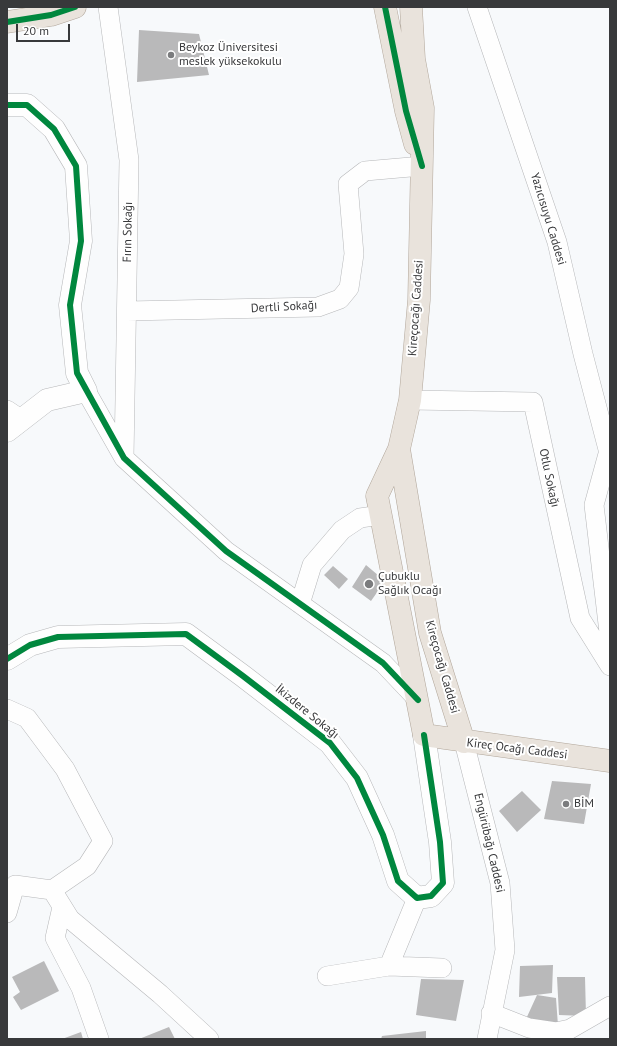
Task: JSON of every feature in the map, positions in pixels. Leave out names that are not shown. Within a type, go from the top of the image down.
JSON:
[{"type":"main road","points":[[7,22],[51,16],[75,7]]},
{"type":"main road","points":[[380,7],[393,43]]},
{"type":"main road","points":[[385,7],[406,111],[422,166]]},
{"type":"main road","points":[[401,7],[414,60]]},
{"type":"main road","points":[[411,7],[414,60]]},
{"type":"main road","name":"Kireçocağı Caddesi","points":[[414,60],[423,108],[419,300],[410,400],[398,448],[377,496],[424,736]]},
{"type":"main road","name":"Kireçocağı Caddesi","points":[[398,448],[430,633],[464,742]]},
{"type":"main road","name":"Kireç Ocağı Caddesi","points":[[424,736],[610,761]]},
{"type":"street","name":"Fırın Sokağı","points":[[108,7],[129,160],[124,458]]},
{"type":"street","name":"Yazıcısuyu Caddesi","points":[[477,7],[557,242],[609,456]]},
{"type":"street","points":[[7,105],[27,105],[44,119],[54,129],[76,166],[81,241],[70,305],[77,373],[86,392],[124,458],[226,551],[383,663],[418,700]]},
{"type":"street","name":"Dertli Sokağı","points":[[126,312],[318,307],[340,299],[349,288],[354,254],[348,184],[365,171],[422,166]]},
{"type":"street","points":[[12,420],[47,400],[86,392]]},
{"type":"street","name":"Otlu Sokağı","points":[[410,400],[533,402],[580,618],[610,666]]},
{"type":"street","points":[[609,456],[594,505],[610,641]]},
{"type":"street","points":[[300,604],[312,565],[342,530],[360,518],[381,515]]},
{"type":"street","name":"İkizdere Sokağı","points":[[7,659],[30,645],[58,637],[186,634],[330,743],[357,778],[382,835],[398,881],[417,898]]},
{"type":"street","points":[[7,709],[27,718],[65,769],[103,841],[87,866],[52,890],[14,884],[7,913]]},
{"type":"street","points":[[389,966],[417,898],[431,896],[443,884],[440,842],[424,736]]},
{"type":"street","name":"Engürübağı Caddesi","points":[[464,742],[500,883],[505,950],[491,1013],[489,1038]]},
{"type":"street","points":[[52,890],[70,919],[160,994],[209,1039]]},
{"type":"street","points":[[62,907],[55,938],[81,988],[99,1039]]},
{"type":"street","points":[[327,976],[389,966],[442,968]]},
{"type":"street","points":[[491,1013],[529,1028],[556,1032],[570,1029],[610,1006]]},
{"type":"building","name":"Beykoz Üniversitesi meslek yüksekokulu","points":[[139,30],[199,34],[209,75],[137,82]]},
{"type":"building","name":"Çubuklu Sağlık Ocağı","points":[[366,565],[385,581],[371,601],[352,587]]},
{"type":"building","points":[[333,566],[348,579],[339,589],[324,575]]},
{"type":"building","points":[[552,781],[591,784],[584,824],[544,819]]},
{"type":"building","points":[[522,791],[541,810],[517,832],[499,811]]},
{"type":"building","points":[[44,961],[59,991],[21,1010],[13,997],[20,992],[12,977]]},
{"type":"building","points":[[553,965],[552,993],[519,997],[520,966]]},
{"type":"building","points":[[557,977],[585,977],[586,1016],[559,1015]]},
{"type":"building","points":[[421,979],[464,980],[456,1021],[416,1015]]},
{"type":"building","points":[[537,995],[556,998],[558,1026],[526,1019]]},
{"type":"building","points":[[169,1027],[175,1039],[139,1039]]},
{"type":"building","points":[[426,1031],[426,1039],[381,1039],[382,1036]]},
{"type":"building","points":[[81,1032],[83,1039],[62,1039]]},
{"type":"cycle path","points":[[7,22],[51,15],[75,7]]},
{"type":"cycle path","points":[[385,7],[406,111],[422,166]]},
{"type":"cycle path","points":[[7,105],[27,105],[54,129],[76,166],[81,241],[70,305],[77,373],[124,458],[226,551],[383,663],[418,700]]},
{"type":"cycle path","points":[[7,659],[30,645],[58,637],[186,634],[330,743],[357,778],[383,835],[398,881],[417,898],[431,896],[443,883],[440,842],[424,735]]},
{"type":"place","name":"Beykoz Üniversitesi meslek yüksekokulu","points":[[171,55]]},
{"type":"place","name":"Çubuklu Sağlık Ocağı","points":[[369,584]]},
{"type":"place","name":"BİM","points":[[566,804]]}]
